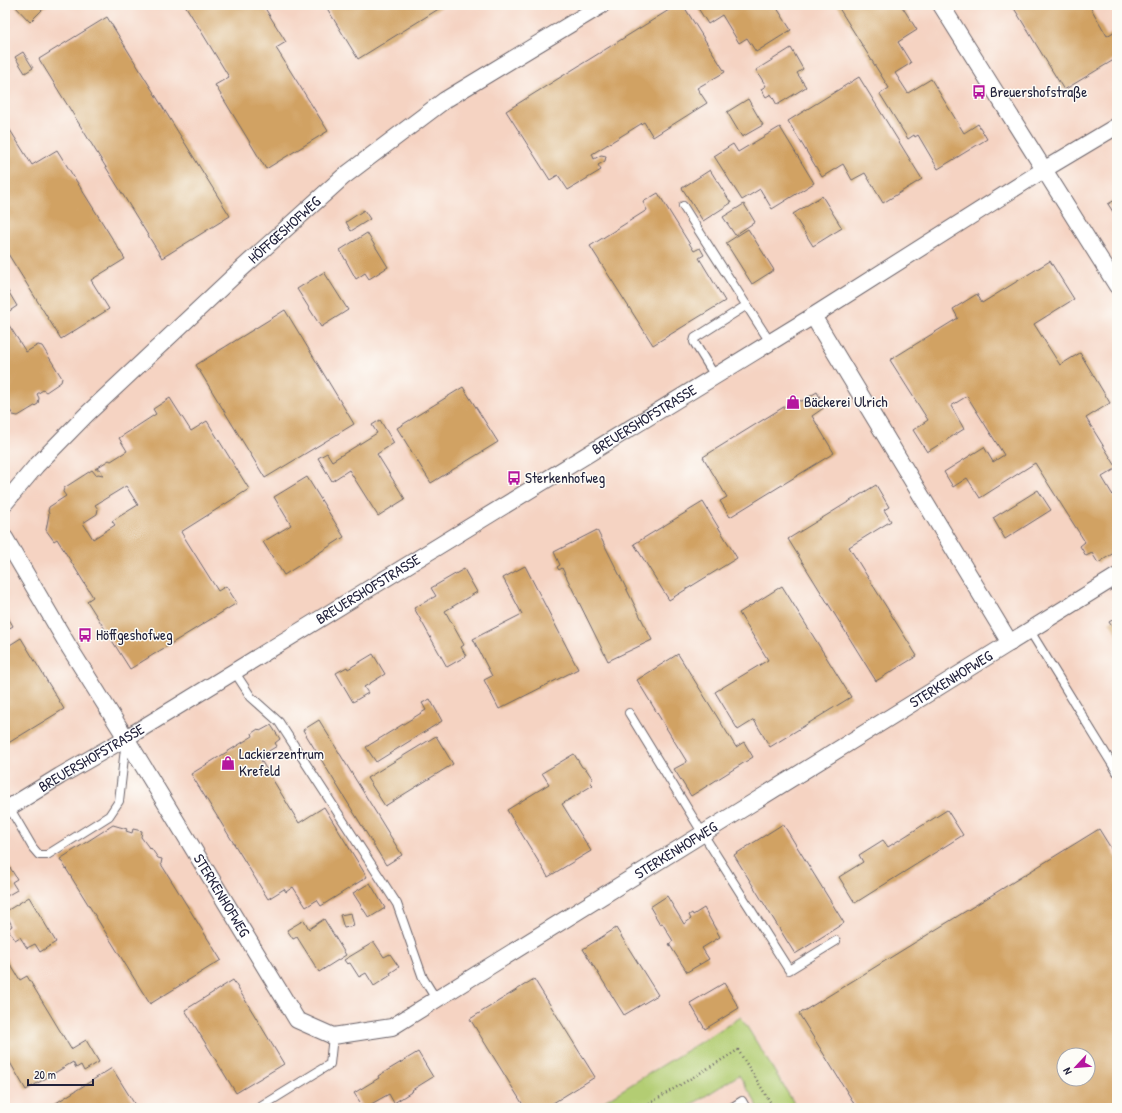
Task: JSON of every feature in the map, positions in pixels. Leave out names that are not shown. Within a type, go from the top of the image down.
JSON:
[{"type":"street","name":"HÖFFGESHOFWEG","points":[[5,503],[36,466],[88,414],[237,273],[343,177],[445,100],[602,5]]},
{"type":"street","points":[[941,5],[1117,286]]},
{"type":"street","name":"BREUERSHOFSTRASSE","points":[[7,809],[126,738],[813,316],[1045,169],[1117,126]]},
{"type":"street","points":[[813,316],[1010,643]]},
{"type":"street","points":[[5,538],[69,647],[126,738]]},
{"type":"street","name":"STERKENHOFWEG","points":[[126,738],[297,1020],[333,1036],[392,1027],[1117,576]]},
{"type":"lane","points":[[684,206],[770,342]]},
{"type":"lane","points":[[715,376],[694,342],[695,338],[747,305]]},
{"type":"lane","points":[[1030,631],[1117,772]]},
{"type":"lane","points":[[234,671],[251,698],[279,722],[397,904],[424,978],[436,999]]},
{"type":"lane","points":[[629,713],[789,970],[836,941]]},
{"type":"lane","points":[[7,809],[33,848],[39,854],[47,855],[109,816],[119,801],[126,738]]},
{"type":"lane","points":[[259,1108],[330,1064],[333,1036]]},
{"type":"lane","points":[[731,1108],[742,1101],[746,1108]]},
{"type":"path","points":[[642,1108],[738,1050],[774,1108]]},
{"type":"shaded area","points":[[5,5],[1117,5],[1117,1108],[797,1108],[740,1017],[593,1108],[5,1108]]},
{"type":"shaded area","points":[[739,1075],[759,1108],[686,1108]]},
{"type":"green space","points":[[741,1017],[797,1108],[759,1108],[739,1075],[686,1108],[593,1108]]},
{"type":"building","points":[[14,5],[47,5],[30,22]]},
{"type":"building","points":[[185,5],[263,5],[286,42],[276,48],[328,131],[266,169],[215,85],[229,77]]},
{"type":"building","points":[[325,5],[445,5],[358,59]]},
{"type":"building","points":[[677,5],[683,5],[725,72],[697,88],[707,103],[653,137],[644,122],[592,154],[594,159],[601,155],[606,156],[605,161],[598,165],[601,170],[568,190],[558,175],[550,180],[506,111]]},
{"type":"building","points":[[696,5],[775,5],[791,30],[756,52],[747,38],[739,43],[722,15],[708,24]]},
{"type":"building","points":[[837,5],[901,5],[917,30],[898,42],[911,63],[895,73],[908,93],[931,79],[964,133],[978,124],[987,139],[938,169],[918,135],[915,137],[914,135],[908,139],[880,94],[889,88]]},
{"type":"building","points":[[1012,5],[1089,5],[1107,36],[1117,30],[1117,58],[1064,90]]},
{"type":"building","points":[[107,17],[230,216],[162,258],[39,59]]},
{"type":"building","points":[[791,48],[803,69],[797,73],[806,87],[777,105],[771,94],[766,97],[761,89],[766,86],[756,70]]},
{"type":"building","points":[[23,52],[33,68],[25,73],[15,57]]},
{"type":"building","points":[[859,77],[922,179],[883,203],[865,173],[852,180],[843,164],[822,177],[788,121]]},
{"type":"building","points":[[748,99],[763,125],[742,137],[727,112]]},
{"type":"building","points":[[5,122],[32,165],[57,150],[125,259],[91,280],[109,309],[61,339],[5,249]]},
{"type":"building","points":[[780,127],[814,183],[772,209],[760,189],[742,200],[714,156],[733,144],[738,152]]},
{"type":"building","points":[[710,170],[731,203],[703,221],[682,188]]},
{"type":"building","points":[[658,193],[694,251],[700,248],[704,255],[699,258],[725,301],[653,345],[590,246],[647,210],[643,202]]},
{"type":"building","points":[[822,196],[842,228],[813,246],[793,214]]},
{"type":"building","points":[[1117,199],[1117,218],[1108,204]]},
{"type":"building","points":[[744,204],[755,222],[735,235],[723,217]]},
{"type":"building","points":[[364,210],[370,219],[351,231],[346,222]]},
{"type":"building","points":[[748,229],[774,270],[752,284],[726,243]]},
{"type":"building","points":[[367,233],[388,267],[369,279],[365,273],[356,279],[340,250]]},
{"type":"building","points":[[1050,261],[1074,299],[1034,324],[1060,365],[1080,353],[1110,403],[1086,418],[1117,468],[1102,477],[1117,502],[1117,551],[1098,563],[1092,553],[1086,556],[1080,546],[1085,542],[1035,463],[980,498],[967,478],[953,487],[944,472],[984,447],[993,462],[1004,455],[967,396],[951,406],[964,429],[927,452],[913,430],[928,420],[890,360],[958,318],[953,309],[977,294],[982,303]]},
{"type":"building","points":[[324,272],[348,310],[321,327],[297,289]]},
{"type":"building","points":[[5,286],[17,306],[5,314]]},
{"type":"building","points":[[285,310],[354,424],[265,478],[196,365]]},
{"type":"building","points":[[5,319],[26,352],[38,345],[42,346],[62,378],[61,382],[46,392],[43,390],[37,394],[39,398],[38,404],[18,416],[13,415],[5,402]]},
{"type":"building","points":[[463,387],[498,442],[431,483],[397,428]]},
{"type":"building","points":[[817,392],[825,407],[812,416],[834,453],[730,517],[720,501],[727,497],[703,457],[795,400],[802,401]]},
{"type":"building","points":[[170,398],[191,431],[207,421],[249,489],[181,532],[218,591],[226,586],[237,603],[130,669],[87,601],[93,597],[57,539],[54,541],[46,530],[49,507],[66,496],[63,492],[64,488],[92,470],[96,475],[103,475],[100,469],[95,469],[127,451],[119,438],[156,414],[153,409]],"holes":[[[126,486],[138,505],[112,521],[115,525],[93,539],[83,523],[97,514],[98,509],[95,505]]]},
{"type":"building","points":[[380,420],[394,443],[377,454],[405,499],[378,516],[349,470],[332,481],[318,458],[327,453],[332,461],[377,433],[372,425]]},
{"type":"building","points":[[307,477],[344,537],[284,575],[263,542],[291,525],[274,497]]},
{"type":"building","points":[[876,485],[889,507],[884,510],[891,521],[849,547],[917,656],[876,681],[788,539]]},
{"type":"building","points":[[1038,490],[1051,510],[1005,539],[993,518]]},
{"type":"building","points":[[703,502],[737,558],[669,600],[634,544]]},
{"type":"building","points":[[597,530],[652,640],[608,661],[562,568],[559,570],[557,567],[560,565],[554,552]]},
{"type":"building","points":[[525,566],[578,669],[499,709],[484,680],[492,676],[473,639],[522,614],[503,578]]},
{"type":"building","points":[[464,569],[477,592],[445,611],[464,645],[461,647],[466,656],[447,667],[414,608],[436,596],[431,588]]},
{"type":"building","points":[[782,586],[851,697],[770,747],[754,720],[738,730],[715,692],[768,660],[739,613]]},
{"type":"building","points":[[5,612],[13,626],[5,631]]},
{"type":"building","points":[[1117,617],[1117,634],[1109,622]]},
{"type":"building","points":[[21,638],[64,709],[5,745],[5,648]]},
{"type":"building","points":[[373,654],[385,674],[364,687],[368,693],[353,702],[336,673],[347,667],[348,669]]},
{"type":"building","points":[[678,654],[736,747],[744,742],[753,757],[691,796],[674,769],[687,762],[637,680]]},
{"type":"building","points":[[430,699],[442,721],[376,762],[366,747],[426,710],[422,703]]},
{"type":"building","points":[[319,720],[402,855],[386,865],[303,730]]},
{"type":"building","points":[[271,725],[280,739],[275,743],[277,746],[259,757],[299,823],[324,807],[367,877],[321,906],[317,900],[306,907],[293,887],[286,892],[284,889],[268,899],[191,774],[253,736],[252,733],[258,729],[260,731]]},
{"type":"building","points":[[436,736],[453,764],[385,806],[367,778]]},
{"type":"building","points":[[574,754],[582,767],[586,769],[592,778],[591,783],[593,785],[562,804],[591,851],[548,877],[507,810],[549,784],[542,773]]},
{"type":"building","points":[[947,810],[963,835],[855,903],[839,877],[863,862],[859,855],[883,840],[888,847]]},
{"type":"building","points":[[783,824],[844,923],[795,954],[734,855]]},
{"type":"building","points":[[113,825],[127,829],[126,831],[132,833],[133,829],[142,831],[141,837],[158,858],[162,859],[161,864],[221,960],[150,1004],[60,859]]},
{"type":"building","points":[[1099,829],[1117,858],[1117,1108],[857,1108],[799,1014]]},
{"type":"building","points":[[6,861],[17,879],[12,882],[17,890],[5,897],[5,862]]},
{"type":"building","points":[[370,883],[385,908],[369,918],[353,893]]},
{"type":"building","points":[[667,896],[684,924],[691,919],[689,915],[692,913],[693,915],[704,908],[720,937],[702,948],[709,959],[687,972],[669,944],[673,941],[662,923],[660,924],[650,907]]},
{"type":"building","points":[[29,897],[56,942],[40,952],[35,944],[27,948],[20,937],[15,940],[8,929],[12,926],[5,912]]},
{"type":"building","points":[[351,913],[354,926],[344,928],[340,915]]},
{"type":"building","points":[[324,919],[346,955],[319,972],[297,937],[293,939],[287,930],[304,920],[309,929]]},
{"type":"building","points":[[616,928],[658,995],[624,1015],[583,949]]},
{"type":"building","points":[[374,942],[384,957],[390,954],[399,967],[390,973],[391,975],[374,986],[366,973],[359,977],[350,963],[347,964],[344,960]]},
{"type":"building","points":[[5,956],[20,980],[27,976],[71,1049],[86,1040],[99,1062],[84,1071],[81,1065],[76,1068],[73,1062],[26,1090],[5,1054]]},
{"type":"building","points":[[534,979],[595,1077],[545,1108],[525,1108],[470,1019]]},
{"type":"building","points":[[233,980],[284,1064],[236,1093],[185,1010]]},
{"type":"building","points":[[724,983],[739,1008],[705,1029],[690,1003]]},
{"type":"building","points":[[418,1052],[433,1077],[394,1103],[389,1094],[364,1108],[354,1093],[379,1078],[378,1076]]},
{"type":"building","points":[[112,1068],[137,1108],[48,1108]]},
{"type":"place","name":"Breuershofstraße","points":[[979,92]]},
{"type":"place","name":"Bäckerei Ulrich","points":[[793,402]]},
{"type":"place","name":"Sterkenhofweg","points":[[514,478]]},
{"type":"place","name":"Höffgeshofweg","points":[[85,635]]},
{"type":"place","name":"Lackierzentrum Krefeld","points":[[228,763]]}]
